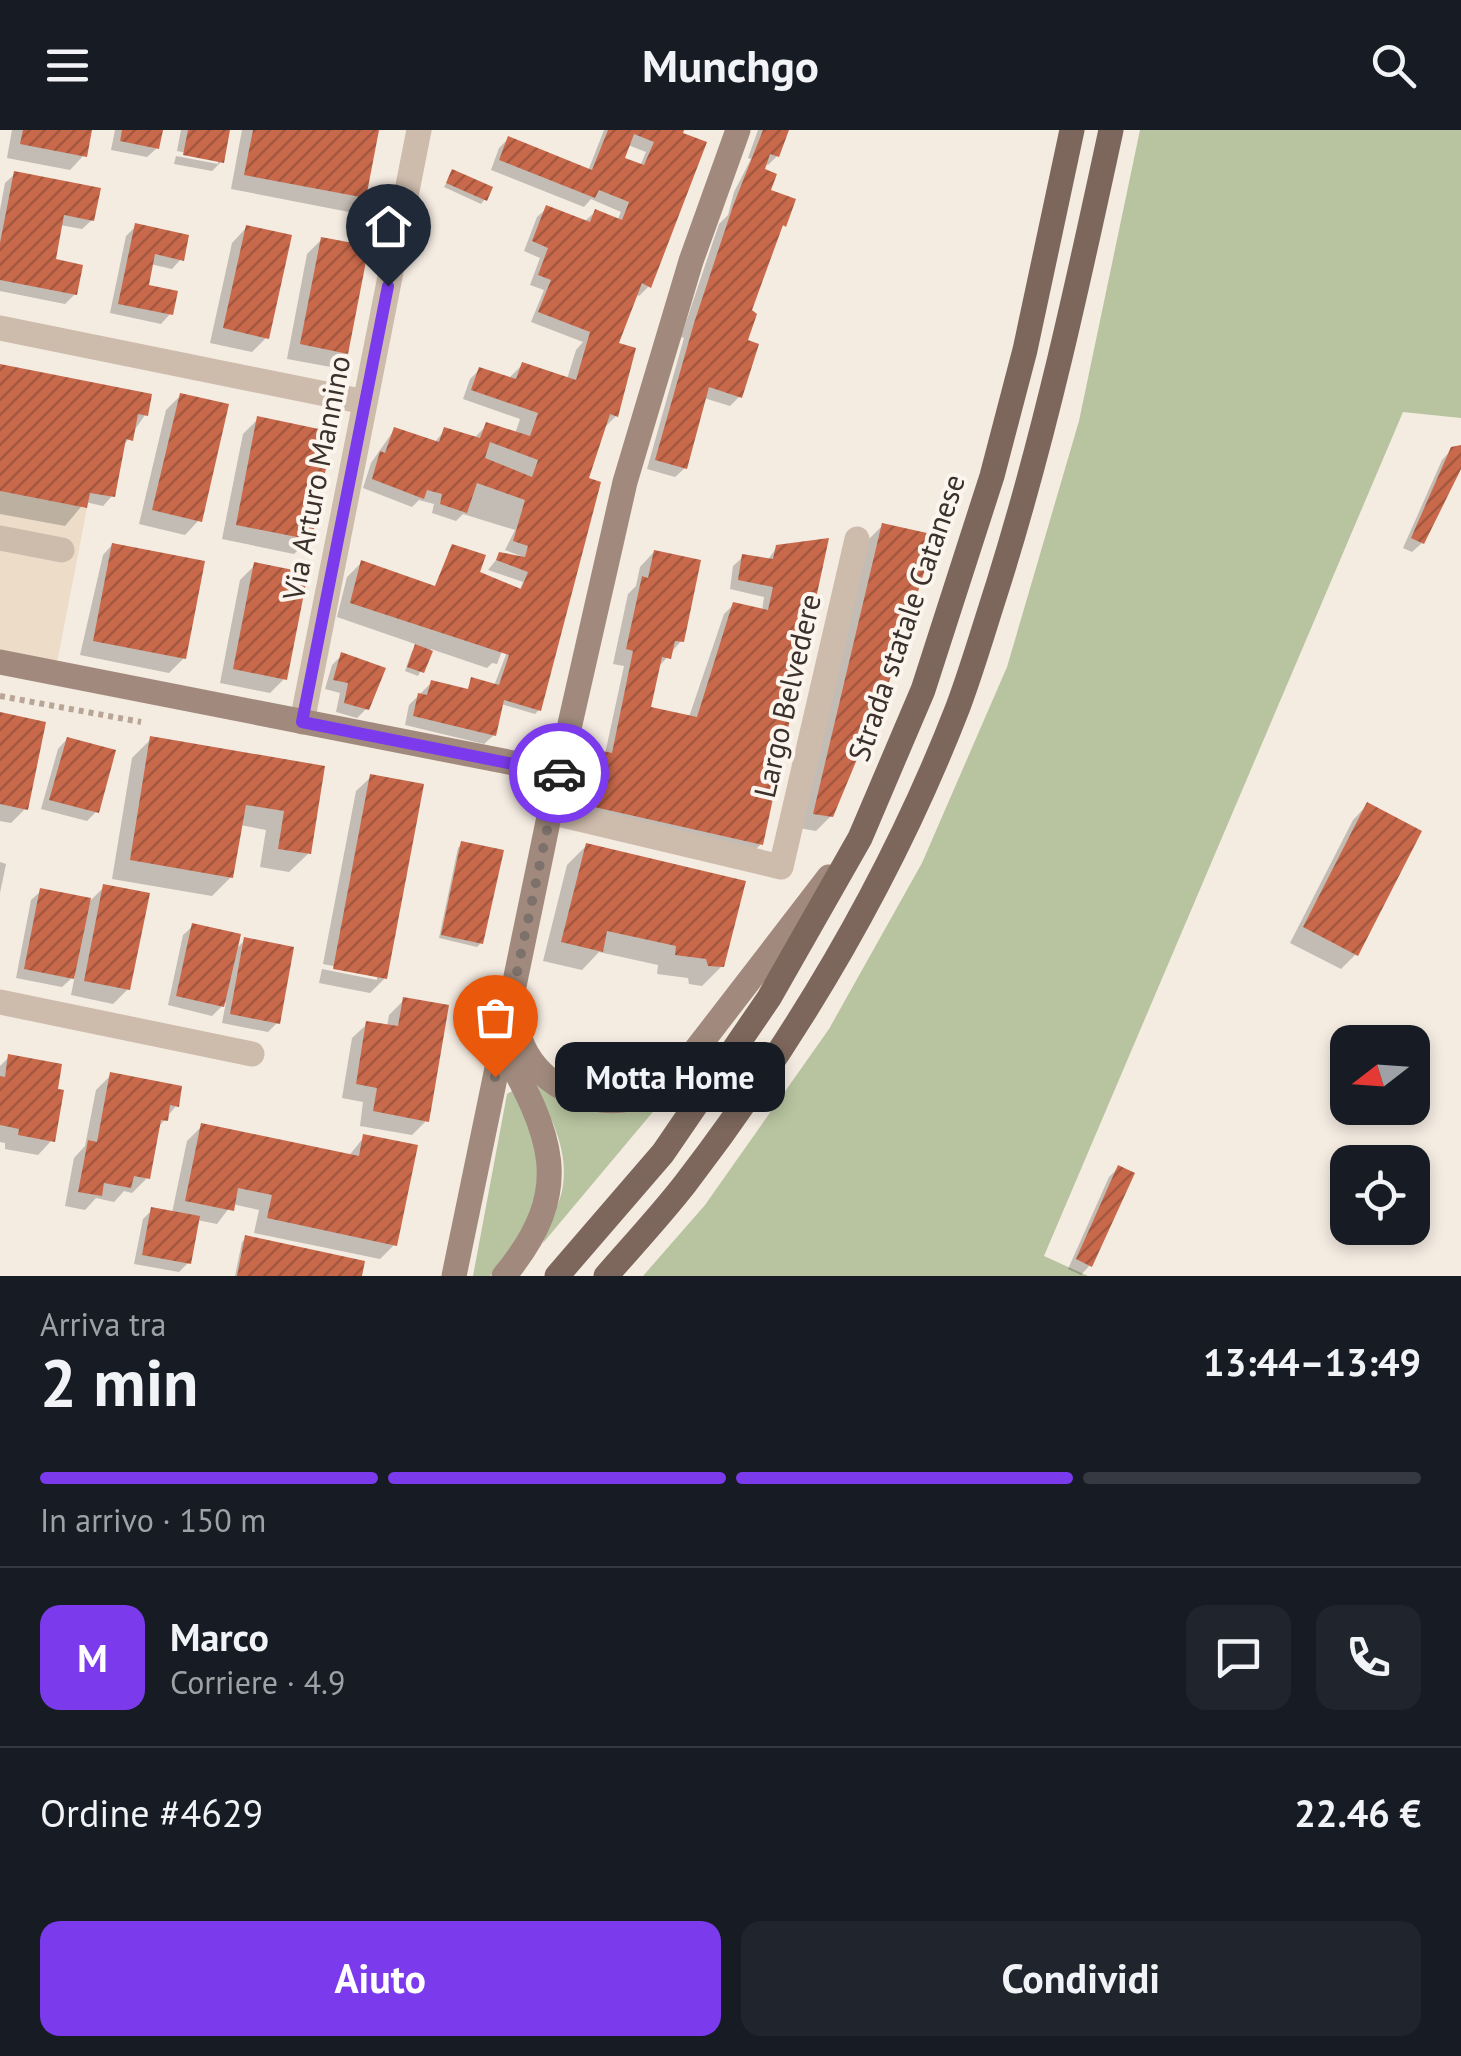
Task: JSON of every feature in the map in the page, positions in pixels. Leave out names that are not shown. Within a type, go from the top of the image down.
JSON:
[{"type":"main road","points":[[454,1276],[550,812],[625,482],[691,261],[738,130]]},
{"type":"main road","name":"Strada statale Catanese","points":[[557,1276],[663,1153],[769,998],[860,838],[923,690],[992,476],[1025,350],[1072,130]]},
{"type":"main road","points":[[606,1276],[684,1185],[744,1100],[818,989],[892,858],[958,706],[1030,480],[1063,355],[1111,130]]},
{"type":"main road","points":[[0,662],[559,772]]},
{"type":"main road","points":[[509,1004],[528,1057],[543,1075],[574,1094],[598,1100],[622,1100],[645,1094],[678,1073],[860,838]]},
{"type":"main road","points":[[501,1044],[528,1057]]},
{"type":"main road","points":[[501,1044],[538,1116],[548,1146],[549,1181],[544,1210],[529,1245],[504,1276]]},
{"type":"street","name":"Via Arturo Mannino","points":[[302,722],[419,130]]},
{"type":"street","points":[[0,328],[365,402]]},
{"type":"street","points":[[0,538],[62,550]]},
{"type":"street","name":"Largo Belvedere","points":[[550,812],[782,867],[857,539]]},
{"type":"street","points":[[0,1002],[252,1054]]},
{"type":"path","points":[[0,696],[157,725]]},
{"type":"green space","points":[[1140,130],[1461,130],[1461,418],[1403,412],[1044,1256],[1088,1276],[643,1276],[705,1205],[829,1029],[922,863],[1007,667],[1079,421]]},
{"type":"green space","points":[[534,1085],[660,1096],[662,1101],[543,1243],[562,1191],[564,1163],[553,1123]]},
{"type":"green space","points":[[512,1091],[533,1139],[537,1191],[519,1238],[490,1276],[473,1276],[507,1094]]},
{"type":"shaded area","points":[[0,491],[87,508],[55,673],[0,662]]},
{"type":"building","points":[[23,130],[92,130],[87,157],[20,144]]},
{"type":"building","points":[[122,130],[163,130],[159,149],[120,141]]},
{"type":"building","points":[[188,130],[230,130],[224,163],[183,155]]},
{"type":"building","points":[[253,130],[379,130],[366,198],[244,175]]},
{"type":"building","points":[[608,130],[684,130],[683,133],[707,142],[651,288],[642,283],[619,343],[636,348],[618,417],[610,414],[589,478],[601,482],[541,711],[504,700],[496,736],[413,716],[418,693],[427,695],[431,680],[468,689],[471,677],[499,685],[509,655],[350,603],[361,560],[435,586],[452,544],[486,555],[480,572],[521,589],[528,572],[496,560],[499,552],[525,557],[528,546],[513,541],[525,500],[477,483],[467,513],[440,504],[442,494],[427,490],[424,499],[372,479],[380,451],[385,453],[394,427],[439,442],[444,427],[480,438],[486,422],[530,436],[538,413],[471,390],[479,367],[516,379],[522,362],[576,380],[590,332],[538,312],[551,280],[538,275],[548,248],[532,241],[546,205],[590,222],[595,209],[622,220],[629,202],[599,190],[595,198],[499,160],[508,136],[592,170]],"holes":[[[634,134],[654,142],[644,165],[625,158]],[[490,442],[538,460],[532,477],[485,458]]]},
{"type":"building","points":[[763,130],[789,130],[779,157],[770,154],[765,169],[777,174],[771,190],[796,199],[752,310],[757,314],[748,340],[759,344],[742,398],[709,387],[687,469],[655,460],[694,323]]},
{"type":"building","points":[[452,169],[493,187],[487,201],[446,183]]},
{"type":"building","points":[[14,171],[101,188],[94,221],[64,215],[56,259],[83,265],[77,295],[0,280],[0,243]]},
{"type":"building","points":[[135,223],[189,235],[184,261],[155,254],[149,285],[178,291],[173,315],[118,304]]},
{"type":"building","points":[[246,225],[292,235],[269,339],[223,328]]},
{"type":"building","points":[[321,237],[369,246],[348,354],[300,344]]},
{"type":"building","points":[[0,364],[152,394],[148,416],[138,414],[133,441],[126,439],[115,497],[90,493],[87,508],[0,491]]},
{"type":"building","points":[[180,393],[229,404],[202,522],[152,510]]},
{"type":"building","points":[[257,416],[333,432],[312,540],[236,525]]},
{"type":"building","points":[[1461,445],[1461,469],[1424,544],[1411,538],[1451,447]]},
{"type":"building","points":[[882,523],[936,535],[889,682],[833,817],[813,814]]},
{"type":"building","points":[[829,538],[763,845],[572,802],[584,747],[612,753],[633,651],[626,649],[642,576],[648,578],[654,550],[701,560],[684,642],[675,641],[671,659],[662,657],[651,707],[697,717],[733,602],[768,610],[773,587],[738,580],[742,554],[773,559],[776,545]]},
{"type":"building","points":[[112,543],[205,561],[186,659],[93,641]]},
{"type":"building","points":[[254,562],[308,573],[287,680],[233,669]]},
{"type":"building","points":[[415,644],[433,651],[424,673],[407,667]]},
{"type":"building","points":[[341,652],[386,668],[369,710],[344,703],[348,683],[333,680]]},
{"type":"building","points":[[0,712],[46,722],[28,810],[0,804]]},
{"type":"building","points":[[150,736],[325,766],[311,854],[278,849],[284,811],[246,805],[233,878],[130,860]]},
{"type":"building","points":[[67,737],[116,750],[99,813],[49,800]]},
{"type":"building","points":[[370,774],[424,784],[387,979],[333,969]]},
{"type":"building","points":[[1367,802],[1422,831],[1358,956],[1303,927]]},
{"type":"building","points":[[461,841],[504,850],[483,944],[441,935]]},
{"type":"building","points":[[586,843],[746,881],[724,967],[708,966],[706,959],[675,955],[676,946],[607,931],[603,952],[561,942]]},
{"type":"building","points":[[103,884],[150,893],[130,990],[84,981]]},
{"type":"building","points":[[40,888],[91,898],[74,979],[24,969]]},
{"type":"building","points":[[192,923],[241,934],[224,1007],[176,996]]},
{"type":"building","points":[[244,937],[294,947],[280,1024],[230,1014]]},
{"type":"building","points":[[403,997],[449,1005],[429,1122],[373,1111],[377,1088],[356,1084],[366,1021],[398,1026]]},
{"type":"building","points":[[8,1054],[62,1064],[58,1089],[64,1090],[55,1142],[18,1135],[19,1129],[0,1125],[0,1076],[5,1077]]},
{"type":"building","points":[[110,1072],[182,1086],[179,1107],[170,1105],[168,1121],[161,1120],[150,1179],[134,1176],[131,1188],[104,1183],[102,1196],[78,1192],[88,1140],[97,1142]]},
{"type":"building","points":[[201,1123],[359,1156],[363,1134],[418,1145],[397,1246],[267,1218],[272,1195],[238,1188],[234,1211],[185,1201]]},
{"type":"building","points":[[1118,1165],[1135,1173],[1092,1267],[1076,1259]]},
{"type":"building","points":[[151,1207],[200,1216],[191,1264],[142,1255]]},
{"type":"building","points":[[245,1235],[365,1261],[362,1276],[237,1276]]},
{"type":"way so far","points":[[495,1077],[559,773]]},
{"type":"place","name":"Motta Home","points":[[495,1077]]},
{"type":"route","points":[[388,286],[302,722],[559,773]]}]
